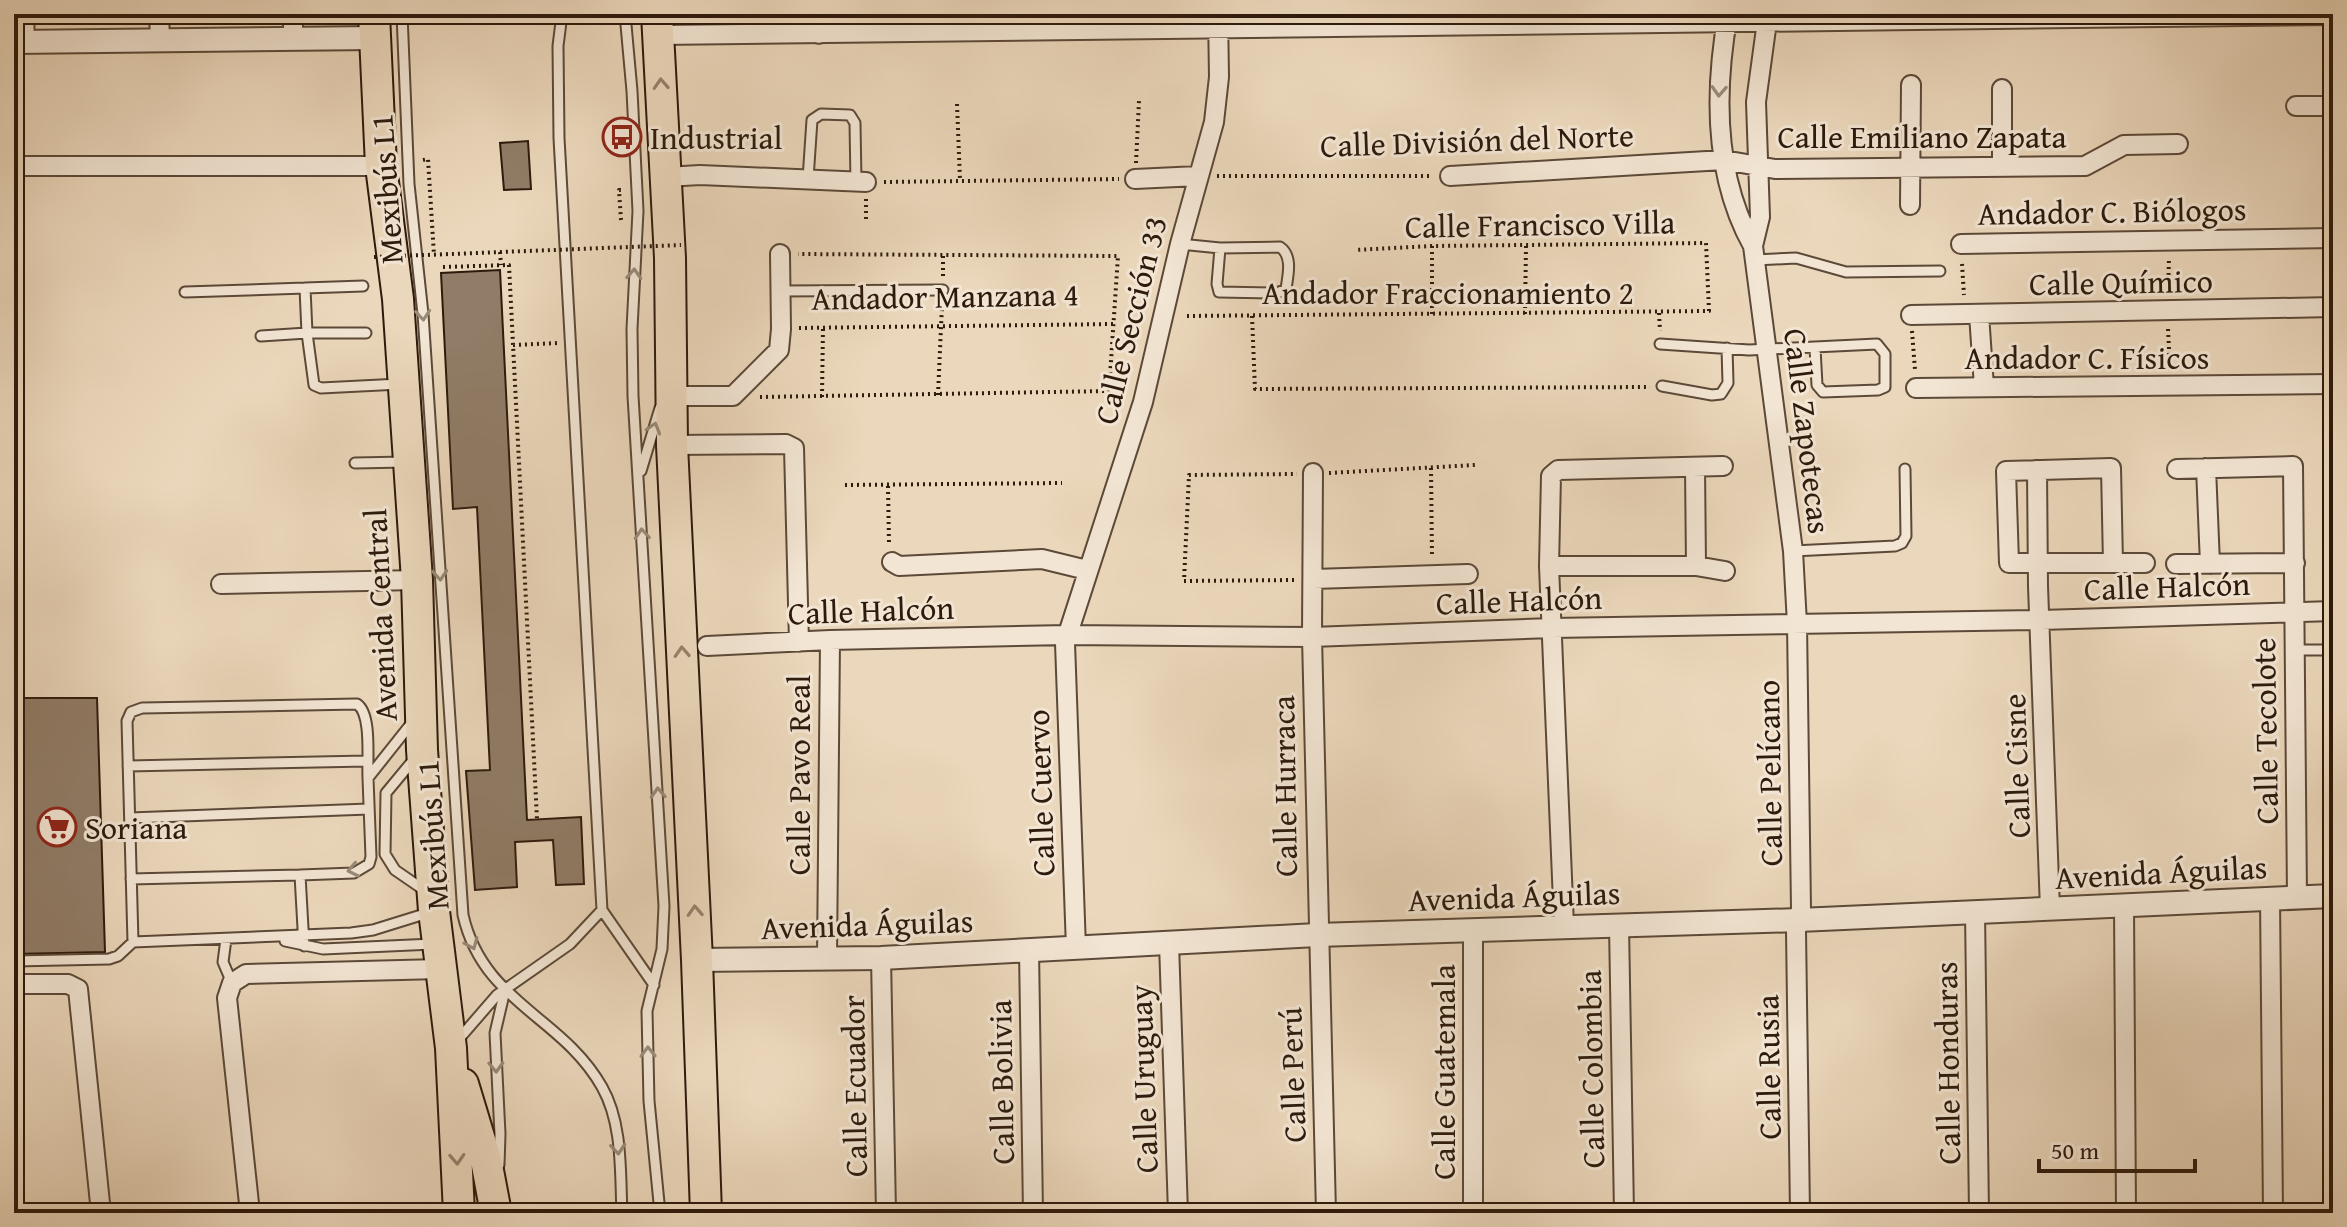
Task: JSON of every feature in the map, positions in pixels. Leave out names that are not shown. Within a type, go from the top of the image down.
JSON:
[{"type":"highway","points":[[658,25],[666,177],[672,445],[706,1213]]},
{"type":"highway","name":"Avenida Central","points":[[375,26],[381,166],[398,299],[417,580],[422,750],[439,956],[451,1048],[459,1213]]},
{"type":"highway","points":[[451,1048],[478,1129],[494,1205]]},
{"type":"street","points":[[24,14],[20,42],[293,38],[375,26]]},
{"type":"street","points":[[159,14],[160,39]]},
{"type":"street","points":[[293,14],[293,38]]},
{"type":"street","points":[[819,14],[819,34]]},
{"type":"street","points":[[658,25],[819,34],[956,23],[2333,15]]},
{"type":"street","name":"Calle Zapotecas","points":[[1754,253],[1760,217],[1756,102],[1767,18]]},
{"type":"street","name":"Calle Zapotecas","points":[[1727,19],[1719,97],[1724,160],[1738,220],[1754,253],[1793,551],[1797,624]]},
{"type":"street","name":"Calle Sección 33","points":[[1067,635],[1143,402],[1217,104],[1218,21]]},
{"type":"street","points":[[1910,205],[1911,85]]},
{"type":"street","points":[[2002,89],[2002,167]]},
{"type":"street","points":[[2296,106],[2333,106]]},
{"type":"street","name":"Calle Emiliano Zapata","points":[[1757,166],[1775,169],[2085,166],[2124,145],[2178,144]]},
{"type":"street","name":"Calle División del Norte","points":[[1450,176],[1724,160],[1757,166]]},
{"type":"street","points":[[14,166],[381,166]]},
{"type":"street","points":[[1135,179],[1198,176]]},
{"type":"street","points":[[666,177],[861,182]]},
{"type":"street","name":"Andador C. Biólogos","points":[[1961,244],[2333,238]]},
{"type":"street","points":[[780,254],[781,329]]},
{"type":"street","name":"Calle Químico","points":[[1911,315],[2333,307]]},
{"type":"street","points":[[1972,314],[1984,387]]},
{"type":"street","name":"Andador Manzana 4","points":[[733,396],[779,350],[781,329]]},
{"type":"street","name":"Andador C. Físicos","points":[[1916,388],[2333,384]]},
{"type":"street","points":[[671,388],[733,396]]},
{"type":"street","points":[[672,445],[786,444],[794,448],[799,642]]},
{"type":"street","points":[[1564,926],[1549,566],[1550,480],[1554,472],[1723,466]]},
{"type":"street","name":"Calle Tecolote","points":[[2206,468],[2293,466],[2297,897]]},
{"type":"street","points":[[1695,467],[1696,566]]},
{"type":"street","points":[[2113,563],[2111,468],[2006,471],[2009,563],[2039,563],[2113,563],[2145,563]]},
{"type":"street","points":[[2177,469],[2206,468],[2210,564]]},
{"type":"street","name":"Calle Cisne","points":[[2037,470],[2050,909]]},
{"type":"street","name":"Calle Hurraca","points":[[1313,473],[1312,637],[1317,935]]},
{"type":"street","points":[[892,562],[899,566],[1042,559],[1087,570]]},
{"type":"street","points":[[2176,564],[2295,563]]},
{"type":"street","points":[[1549,566],[1696,566],[1725,571]]},
{"type":"street","points":[[1314,579],[1468,574]]},
{"type":"street","points":[[221,584],[417,580]]},
{"type":"street","name":"Calle Halcón","points":[[707,646],[1067,635],[1312,637],[1552,628],[2041,620],[2333,611]]},
{"type":"street","name":"Calle Pelícano","points":[[1797,624],[1799,920]]},
{"type":"street","name":"Calle Cuervo","points":[[1067,635],[1065,650],[1076,948]]},
{"type":"street","name":"Calle Pavo Real","points":[[827,958],[830,640]]},
{"type":"street","name":"Avenida Águilas","points":[[697,960],[881,958],[1317,935],[1799,920],[2333,896]]},
{"type":"street","points":[[2270,898],[2273,1213]]},
{"type":"street","points":[[2124,906],[2126,1213]]},
{"type":"street","name":"Calle Honduras","points":[[1975,912],[1979,1213]]},
{"type":"street","name":"Calle Rusia","points":[[1799,920],[1796,931],[1800,1213]]},
{"type":"street","name":"Calle Colombia","points":[[1619,925],[1624,1213]]},
{"type":"street","name":"Calle Guatemala","points":[[1473,930],[1473,1213]]},
{"type":"street","name":"Calle Perú","points":[[1317,935],[1326,1213]]},
{"type":"street","name":"Calle Uruguay","points":[[1169,943],[1178,1213]]},
{"type":"street","name":"Calle Bolivia","points":[[1029,950],[1033,1213]]},
{"type":"street","points":[[250,1213],[227,998],[232,983],[246,974],[439,956]]},
{"type":"street","name":"Calle Ecuador","points":[[881,958],[886,1213]]},
{"type":"street","points":[[14,984],[68,984],[76,987],[79,993],[101,1213]]},
{"type":"lane","name":"Mexibús L1","points":[[402,14],[409,184],[423,314],[463,915],[474,951],[489,973],[580,1056],[603,1088],[615,1122],[622,1213]]},
{"type":"lane","points":[[562,14],[558,46],[559,138],[602,910],[654,985]]},
{"type":"lane","points":[[625,14],[638,211],[632,329],[664,906],[662,949],[647,1011],[649,1101],[660,1213]]},
{"type":"lane","points":[[808,179],[812,120],[821,114],[850,115],[855,123],[861,182]]},
{"type":"lane","points":[[1180,244],[1284,249],[1288,259],[1286,289],[1277,293],[1219,292],[1220,248]]},
{"type":"lane","points":[[1754,253],[1796,258],[1846,272],[1940,271]]},
{"type":"lane","points":[[185,292],[363,286]]},
{"type":"lane","points":[[305,288],[311,378],[317,387],[403,384]]},
{"type":"lane","points":[[781,291],[943,290]]},
{"type":"lane","points":[[261,336],[366,333]]},
{"type":"lane","points":[[1660,344],[1768,350],[1815,348],[1880,346],[1885,354],[1885,387],[1878,390],[1823,392],[1817,385],[1815,348]]},
{"type":"lane","points":[[1662,386],[1721,394],[1728,383],[1727,348]]},
{"type":"lane","points":[[639,478],[671,388]]},
{"type":"lane","points":[[355,463],[408,462]]},
{"type":"lane","points":[[1793,551],[1895,546],[1902,543],[1906,536],[1905,469]]},
{"type":"lane","points":[[2294,650],[2333,650]]},
{"type":"lane","points":[[131,879],[354,873],[366,868],[371,857],[366,716],[361,706],[321,704],[135,710],[129,715],[127,721],[130,818],[131,879],[133,942]]},
{"type":"lane","points":[[368,778],[421,711]]},
{"type":"lane","points":[[14,961],[109,959],[118,956],[133,942],[274,938],[304,941],[373,930],[434,904],[395,870],[385,854],[386,793],[422,750]]},
{"type":"lane","points":[[128,766],[367,761]]},
{"type":"lane","points":[[130,818],[369,809]]},
{"type":"lane","points":[[300,875],[304,941]]},
{"type":"lane","points":[[451,1048],[487,1004],[570,944],[602,910]]},
{"type":"lane","points":[[226,939],[223,962],[232,983]]},
{"type":"lane","points":[[304,941],[323,949],[439,956]]},
{"type":"lane","points":[[494,1205],[499,1176],[500,1134],[495,1033],[505,990]]},
{"type":"path","points":[[861,182],[1135,179],[1139,101]]},
{"type":"path","points":[[957,104],[960,180]]},
{"type":"path","name":"Calle División del Norte","points":[[1198,176],[1450,176]]},
{"type":"path","name":"Calle Francisco Villa","points":[[1355,250],[1432,246],[1706,243],[1709,311]]},
{"type":"path","name":"Andador C. Biólogos","points":[[1961,244],[1972,314]]},
{"type":"path","points":[[374,257],[681,245]]},
{"type":"path","points":[[1525,314],[1526,245]]},
{"type":"path","points":[[1432,246],[1432,314]]},
{"type":"path","points":[[500,252],[501,265]]},
{"type":"path","points":[[733,396],[1109,391],[1118,256],[780,254]]},
{"type":"path","points":[[938,395],[943,254]]},
{"type":"path","points":[[443,267],[509,265],[537,819]]},
{"type":"path","name":"Andador Fraccionamiento 2","points":[[1187,316],[1709,311]]},
{"type":"path","points":[[1252,315],[1255,389],[1662,386]]},
{"type":"path","points":[[1911,315],[1916,388]]},
{"type":"path","name":"Andador Manzana 4","points":[[781,329],[1113,324]]},
{"type":"path","points":[[822,397],[823,326]]},
{"type":"path","points":[[513,345],[569,343]]},
{"type":"path","points":[[1431,468],[1432,575]]},
{"type":"path","points":[[1189,475],[1184,581],[1314,579]]},
{"type":"path","points":[[845,485],[1062,483]]},
{"type":"path","points":[[888,486],[889,555],[892,562]]},
{"type":"building","points":[[528,141],[531,189],[504,190],[500,143]]},
{"type":"building","points":[[500,270],[527,820],[581,817],[584,884],[556,885],[553,840],[515,842],[517,887],[475,890],[466,771],[490,770],[477,507],[453,509],[441,273]]},
{"type":"building","name":"Soriana","points":[[14,698],[97,698],[105,952],[14,954]]},
{"type":"place","name":"Industrial","points":[[622,137]]},
{"type":"place","name":"Soriana","points":[[57,827]]}]
